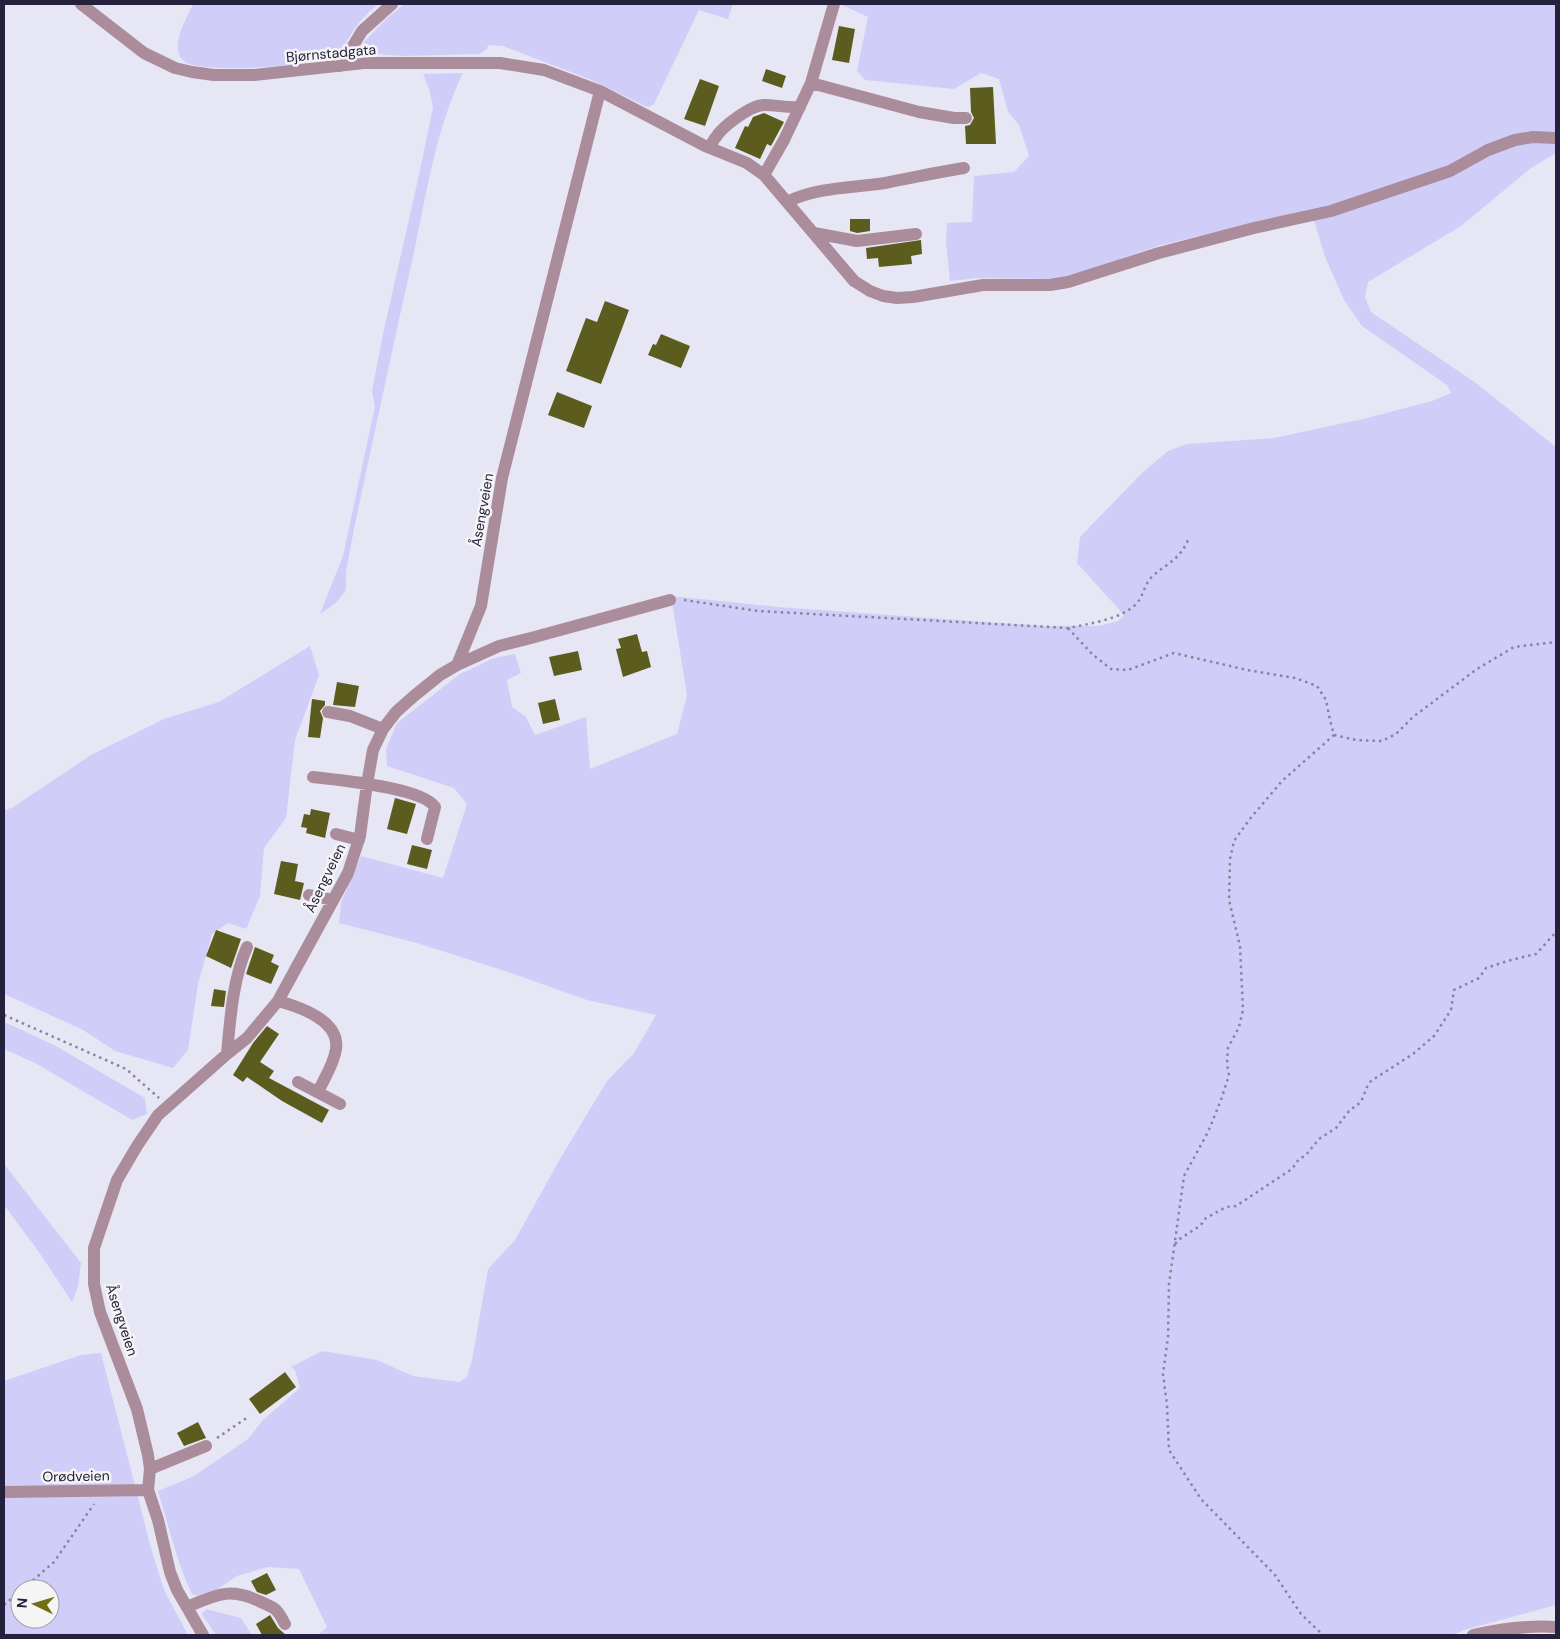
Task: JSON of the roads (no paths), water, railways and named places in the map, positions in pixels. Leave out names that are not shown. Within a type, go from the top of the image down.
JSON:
[{"type":"street","name":"Bjørnstadgata","points":[[81,4],[144,53],[175,68],[192,72],[233,76],[385,63],[514,64],[558,74],[600,91],[710,147],[747,163],[764,175],[854,281],[870,291],[883,296],[897,298],[983,285],[1059,284],[1082,279],[1176,248],[1331,211],[1450,171],[1488,150],[1514,140],[1534,136],[1556,138]]},
{"type":"street","points":[[341,66],[362,31],[392,4]]},
{"type":"street","points":[[764,175],[784,140],[811,83],[834,4]]},
{"type":"street","points":[[811,83],[919,112],[954,118],[966,118]]},
{"type":"street","name":"Åsengveien","points":[[203,1635],[177,1590],[170,1572],[158,1520],[148,1490],[150,1470],[148,1455],[137,1409],[100,1312],[94,1284],[94,1248],[117,1180],[158,1115],[247,1038],[278,1000],[348,873],[359,840],[373,750],[383,729],[396,712],[414,696],[456,665],[481,606],[502,478],[600,91]]},
{"type":"street","points":[[710,147],[716,136],[726,126],[752,109],[762,105],[788,108],[800,107]]},
{"type":"street","points":[[787,202],[824,190],[884,183],[964,168]]},
{"type":"street","points":[[814,233],[857,240],[916,234]]},
{"type":"street","points":[[456,665],[499,646],[670,600]]},
{"type":"street","points":[[328,712],[350,716],[383,729]]},
{"type":"street","points":[[313,777],[367,784],[429,800],[434,807],[434,813],[427,839]]},
{"type":"street","points":[[336,834],[359,840]]},
{"type":"street","points":[[309,895],[333,900]]},
{"type":"street","points":[[227,1054],[236,984],[242,957],[247,947]]},
{"type":"street","points":[[278,1000],[295,1006],[322,1021],[331,1029],[336,1041],[336,1050],[333,1061],[318,1092]]},
{"type":"street","points":[[298,1082],[340,1104]]},
{"type":"street","points":[[150,1470],[206,1446]]},
{"type":"street","name":"Orødveien","points":[[4,1492],[148,1490]]},
{"type":"street","points":[[187,1606],[212,1597],[237,1593],[277,1609],[285,1624]]},
{"type":"street","points":[[1473,1635],[1526,1626],[1556,1627]]}]
